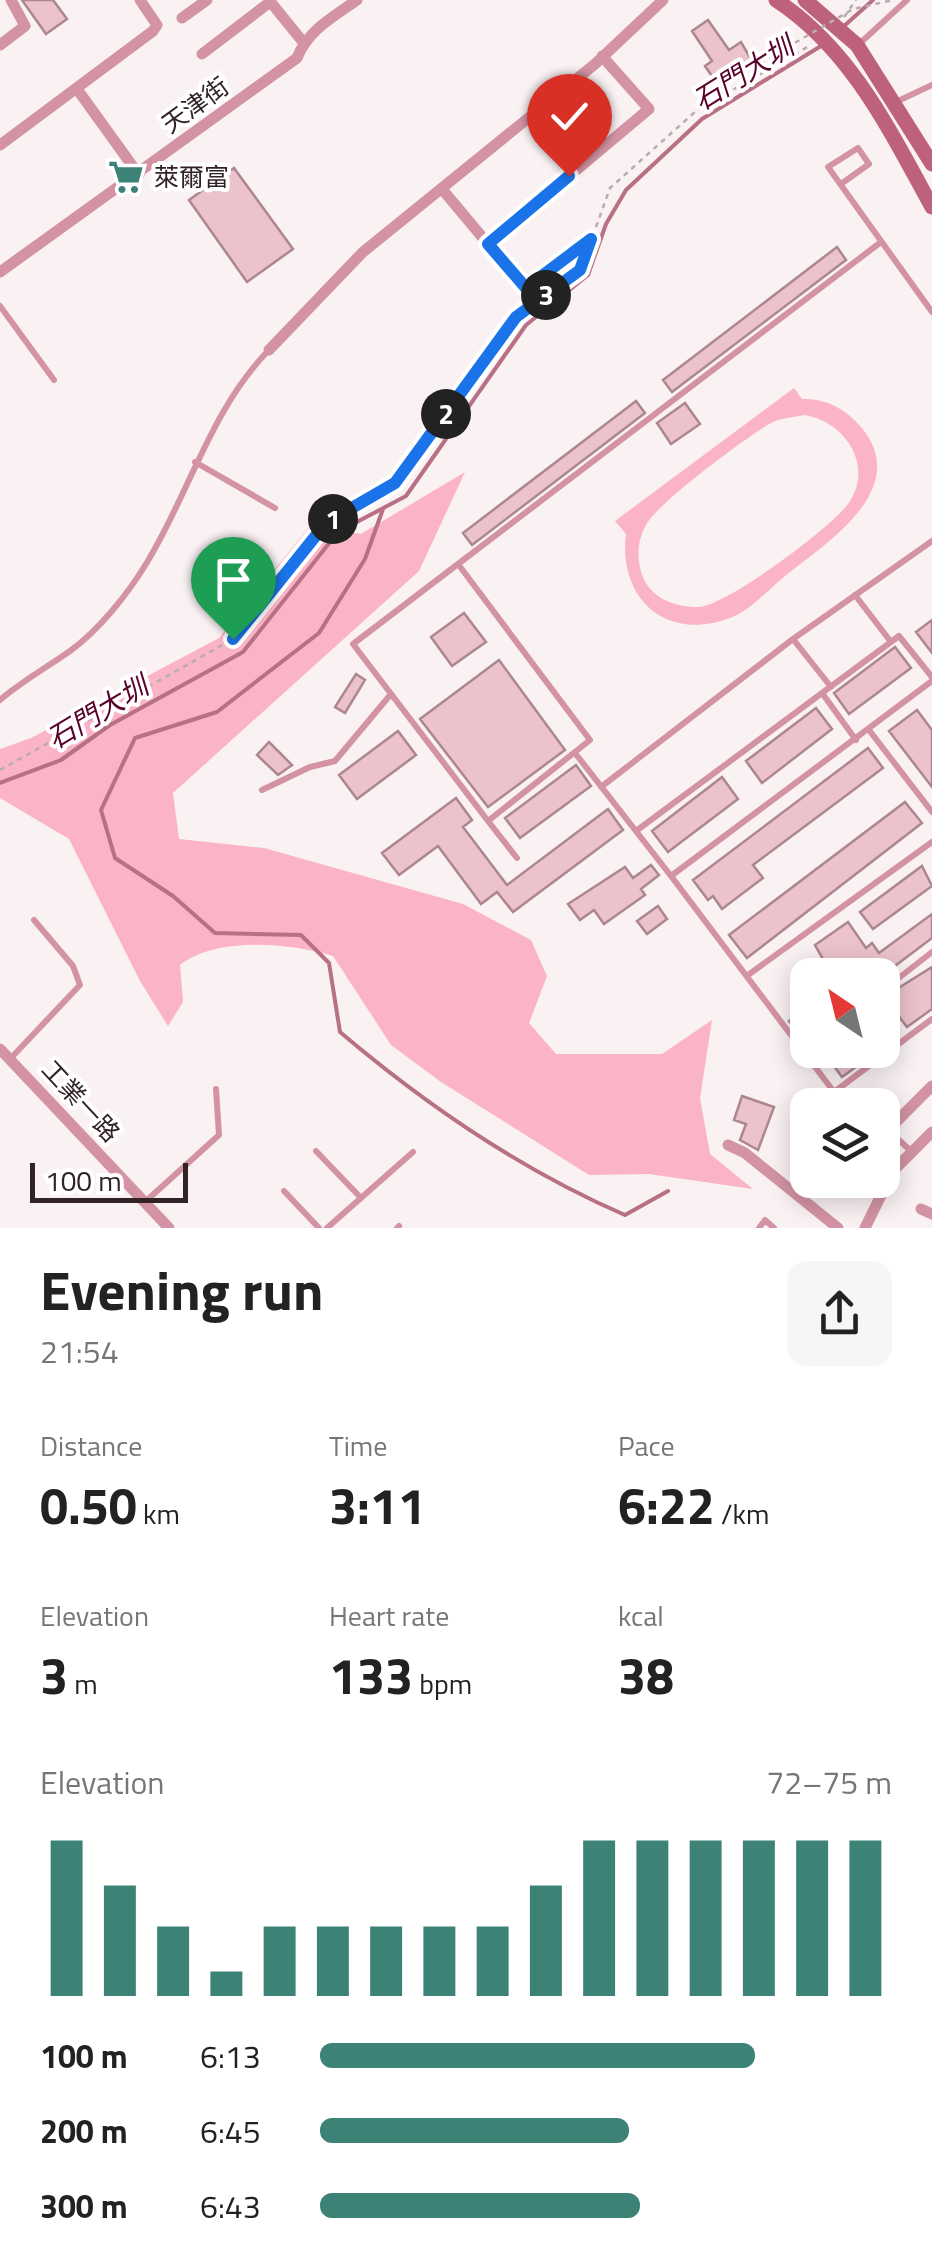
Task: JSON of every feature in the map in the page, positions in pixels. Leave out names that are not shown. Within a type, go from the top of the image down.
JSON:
[{"type":"main road","points":[[776,0],[837,53],[889,129],[932,207]]},
{"type":"main road","points":[[805,0],[848,36],[896,102],[931,161]]},
{"type":"street","points":[[0,6],[10,0],[25,26],[0,45]]},
{"type":"street","points":[[2,139],[153,31],[157,25],[140,0]]},
{"type":"street","points":[[182,18],[208,0]]},
{"type":"street","name":"天津街","points":[[0,272],[139,176],[297,58],[304,42],[358,0]]},
{"type":"street","points":[[269,350],[363,252],[602,56],[663,0]]},
{"type":"street","points":[[202,54],[269,1],[304,42]]},
{"type":"street","points":[[488,244],[649,109],[602,56]]},
{"type":"street","points":[[77,89],[139,176]]},
{"type":"street","points":[[442,189],[526,288],[591,239]]},
{"type":"street","name":"工業一路","points":[[5,1054],[169,1228]]},
{"type":"street","points":[[900,1118],[932,1086]]},
{"type":"street","points":[[864,1228],[893,1171],[932,1132]]},
{"type":"street","points":[[728,1145],[838,1228]]},
{"type":"lane","points":[[848,36],[907,0]]},
{"type":"lane","points":[[896,102],[932,85]]},
{"type":"lane","points":[[840,184],[868,164],[858,148],[828,166],[840,184],[881,242],[932,312]]},
{"type":"lane","points":[[516,858],[353,644],[881,242]]},
{"type":"lane","points":[[0,306],[54,380]]},
{"type":"lane","points":[[0,700],[72,650],[111,611],[145,566],[176,509],[194,462],[246,375],[269,350]]},
{"type":"lane","points":[[194,462],[275,508]]},
{"type":"lane","points":[[601,786],[793,639],[932,541]]},
{"type":"lane","points":[[458,564],[590,740],[488,821]]},
{"type":"lane","points":[[854,595],[891,642]]},
{"type":"lane","points":[[636,831],[900,636],[932,679],[671,876]]},
{"type":"lane","points":[[793,639],[831,687]]},
{"type":"lane","points":[[822,693],[856,740]]},
{"type":"lane","points":[[262,790],[310,767],[335,761],[391,694]]},
{"type":"lane","points":[[869,730],[932,812]]},
{"type":"lane","points":[[575,752],[748,974],[834,1092],[932,1019]]},
{"type":"lane","points":[[748,974],[932,843]]},
{"type":"lane","points":[[5,1054],[80,985],[73,966],[34,920]]},
{"type":"lane","points":[[900,977],[932,952]]},
{"type":"lane","points":[[145,1202],[219,1135],[216,1089]]},
{"type":"lane","points":[[900,1144],[912,1152]]},
{"type":"lane","points":[[316,1151],[361,1198]]},
{"type":"lane","points":[[327,1228],[413,1152]]},
{"type":"lane","points":[[284,1191],[318,1228]]},
{"type":"lane","points":[[759,1228],[765,1220],[774,1228]]},
{"type":"path","points":[[848,36],[856,0]]},
{"type":"path","points":[[790,57],[788,52],[740,80],[738,76],[853,9],[894,0]]},
{"type":"path","points":[[0,770],[233,639],[326,523],[395,483],[516,317],[580,270],[610,188],[696,111],[821,38]]},
{"type":"shaded area","points":[[794,388],[802,399],[827,403],[849,415],[874,450],[877,472],[871,493],[858,512],[821,548],[752,605],[730,618],[686,624],[651,609],[630,578],[626,534],[615,521]],"holes":[[[805,415],[821,420],[846,439],[858,466],[853,497],[842,511],[773,567],[711,604],[676,604],[651,589],[640,569],[639,546],[646,525],[667,502],[769,424]]]},
{"type":"shaded area","points":[[465,472],[419,571],[173,793],[179,839],[264,848],[463,904],[531,940],[547,976],[529,1023],[556,1054],[662,1054],[712,1020],[700,1098],[710,1154],[753,1189],[649,1174],[589,1175],[441,1082],[391,1045],[333,956],[255,945],[195,956],[180,965],[183,1002],[168,1026],[140,981],[69,839],[0,798],[0,749],[31,738],[219,638],[311,525],[361,534]]},
{"type":"building","points":[[22,0],[53,0],[67,19],[46,34]]},
{"type":"building","points":[[708,20],[729,50],[741,42],[751,59],[716,82],[705,66],[712,61],[692,31]]},
{"type":"building","points":[[234,168],[293,249],[247,282],[189,200]]},
{"type":"building","points":[[837,247],[846,260],[672,392],[663,380]]},
{"type":"building","points":[[636,401],[645,413],[472,545],[463,533]]},
{"type":"building","points":[[685,403],[700,424],[671,444],[657,423]]},
{"type":"building","points":[[464,613],[486,642],[452,666],[431,637]]},
{"type":"building","points":[[932,620],[932,653],[916,632]]},
{"type":"building","points":[[895,647],[911,668],[849,714],[834,693]]},
{"type":"building","points":[[499,660],[565,750],[488,807],[420,719]]},
{"type":"building","points":[[356,674],[365,680],[345,713],[335,707]]},
{"type":"building","points":[[816,708],[832,729],[762,783],[746,761]]},
{"type":"building","points":[[917,710],[932,730],[932,787],[889,731]]},
{"type":"building","points":[[398,731],[416,755],[357,799],[339,775]]},
{"type":"building","points":[[269,742],[292,765],[278,775],[257,755]]},
{"type":"building","points":[[868,748],[883,768],[753,865],[763,878],[722,909],[713,896],[708,900],[693,880]]},
{"type":"building","points":[[576,765],[591,786],[520,838],[505,818]]},
{"type":"building","points":[[722,777],[738,799],[668,852],[652,831]]},
{"type":"building","points":[[456,798],[472,820],[463,827],[507,885],[608,809],[623,830],[513,912],[497,892],[481,904],[438,846],[399,875],[382,853]]},
{"type":"building","points":[[905,802],[922,823],[747,958],[729,935]]},
{"type":"building","points":[[651,865],[659,875],[641,889],[645,895],[604,924],[594,910],[580,920],[568,904],[625,867],[633,878]]},
{"type":"building","points":[[922,866],[932,886],[873,929],[860,912]]},
{"type":"building","points":[[658,906],[667,919],[647,934],[637,921]]},
{"type":"building","points":[[932,914],[932,938],[900,962],[900,958],[822,958],[815,945],[848,922],[866,948],[872,943],[879,953]]},
{"type":"building","points":[[932,967],[932,1009],[907,1027],[900,1018],[900,987]]},
{"type":"building","points":[[835,1068],[854,1068],[842,1077]]},
{"type":"building","points":[[742,1096],[774,1107],[758,1150],[740,1140],[746,1124],[734,1120]]},
{"type":"waterway","name":"石門大圳","points":[[843,27],[873,0]]},
{"type":"waterway","name":"石門大圳","points":[[0,783],[61,760],[110,725],[243,652],[338,532],[406,496],[526,325],[588,275],[606,224],[626,190],[702,119],[821,46]]},
{"type":"waterway","points":[[383,509],[365,559],[319,633],[217,712],[135,738],[101,810],[115,858],[173,896],[215,933],[301,935],[329,963],[340,1032],[406,1085],[512,1157],[625,1215],[668,1191]]},
{"type":"place","name":"萊爾富","points":[[126,177]]},
{"type":"route","points":[[233,639],[326,523],[395,483],[516,317],[580,270],[591,239],[526,288],[488,244],[569,176]]}]
